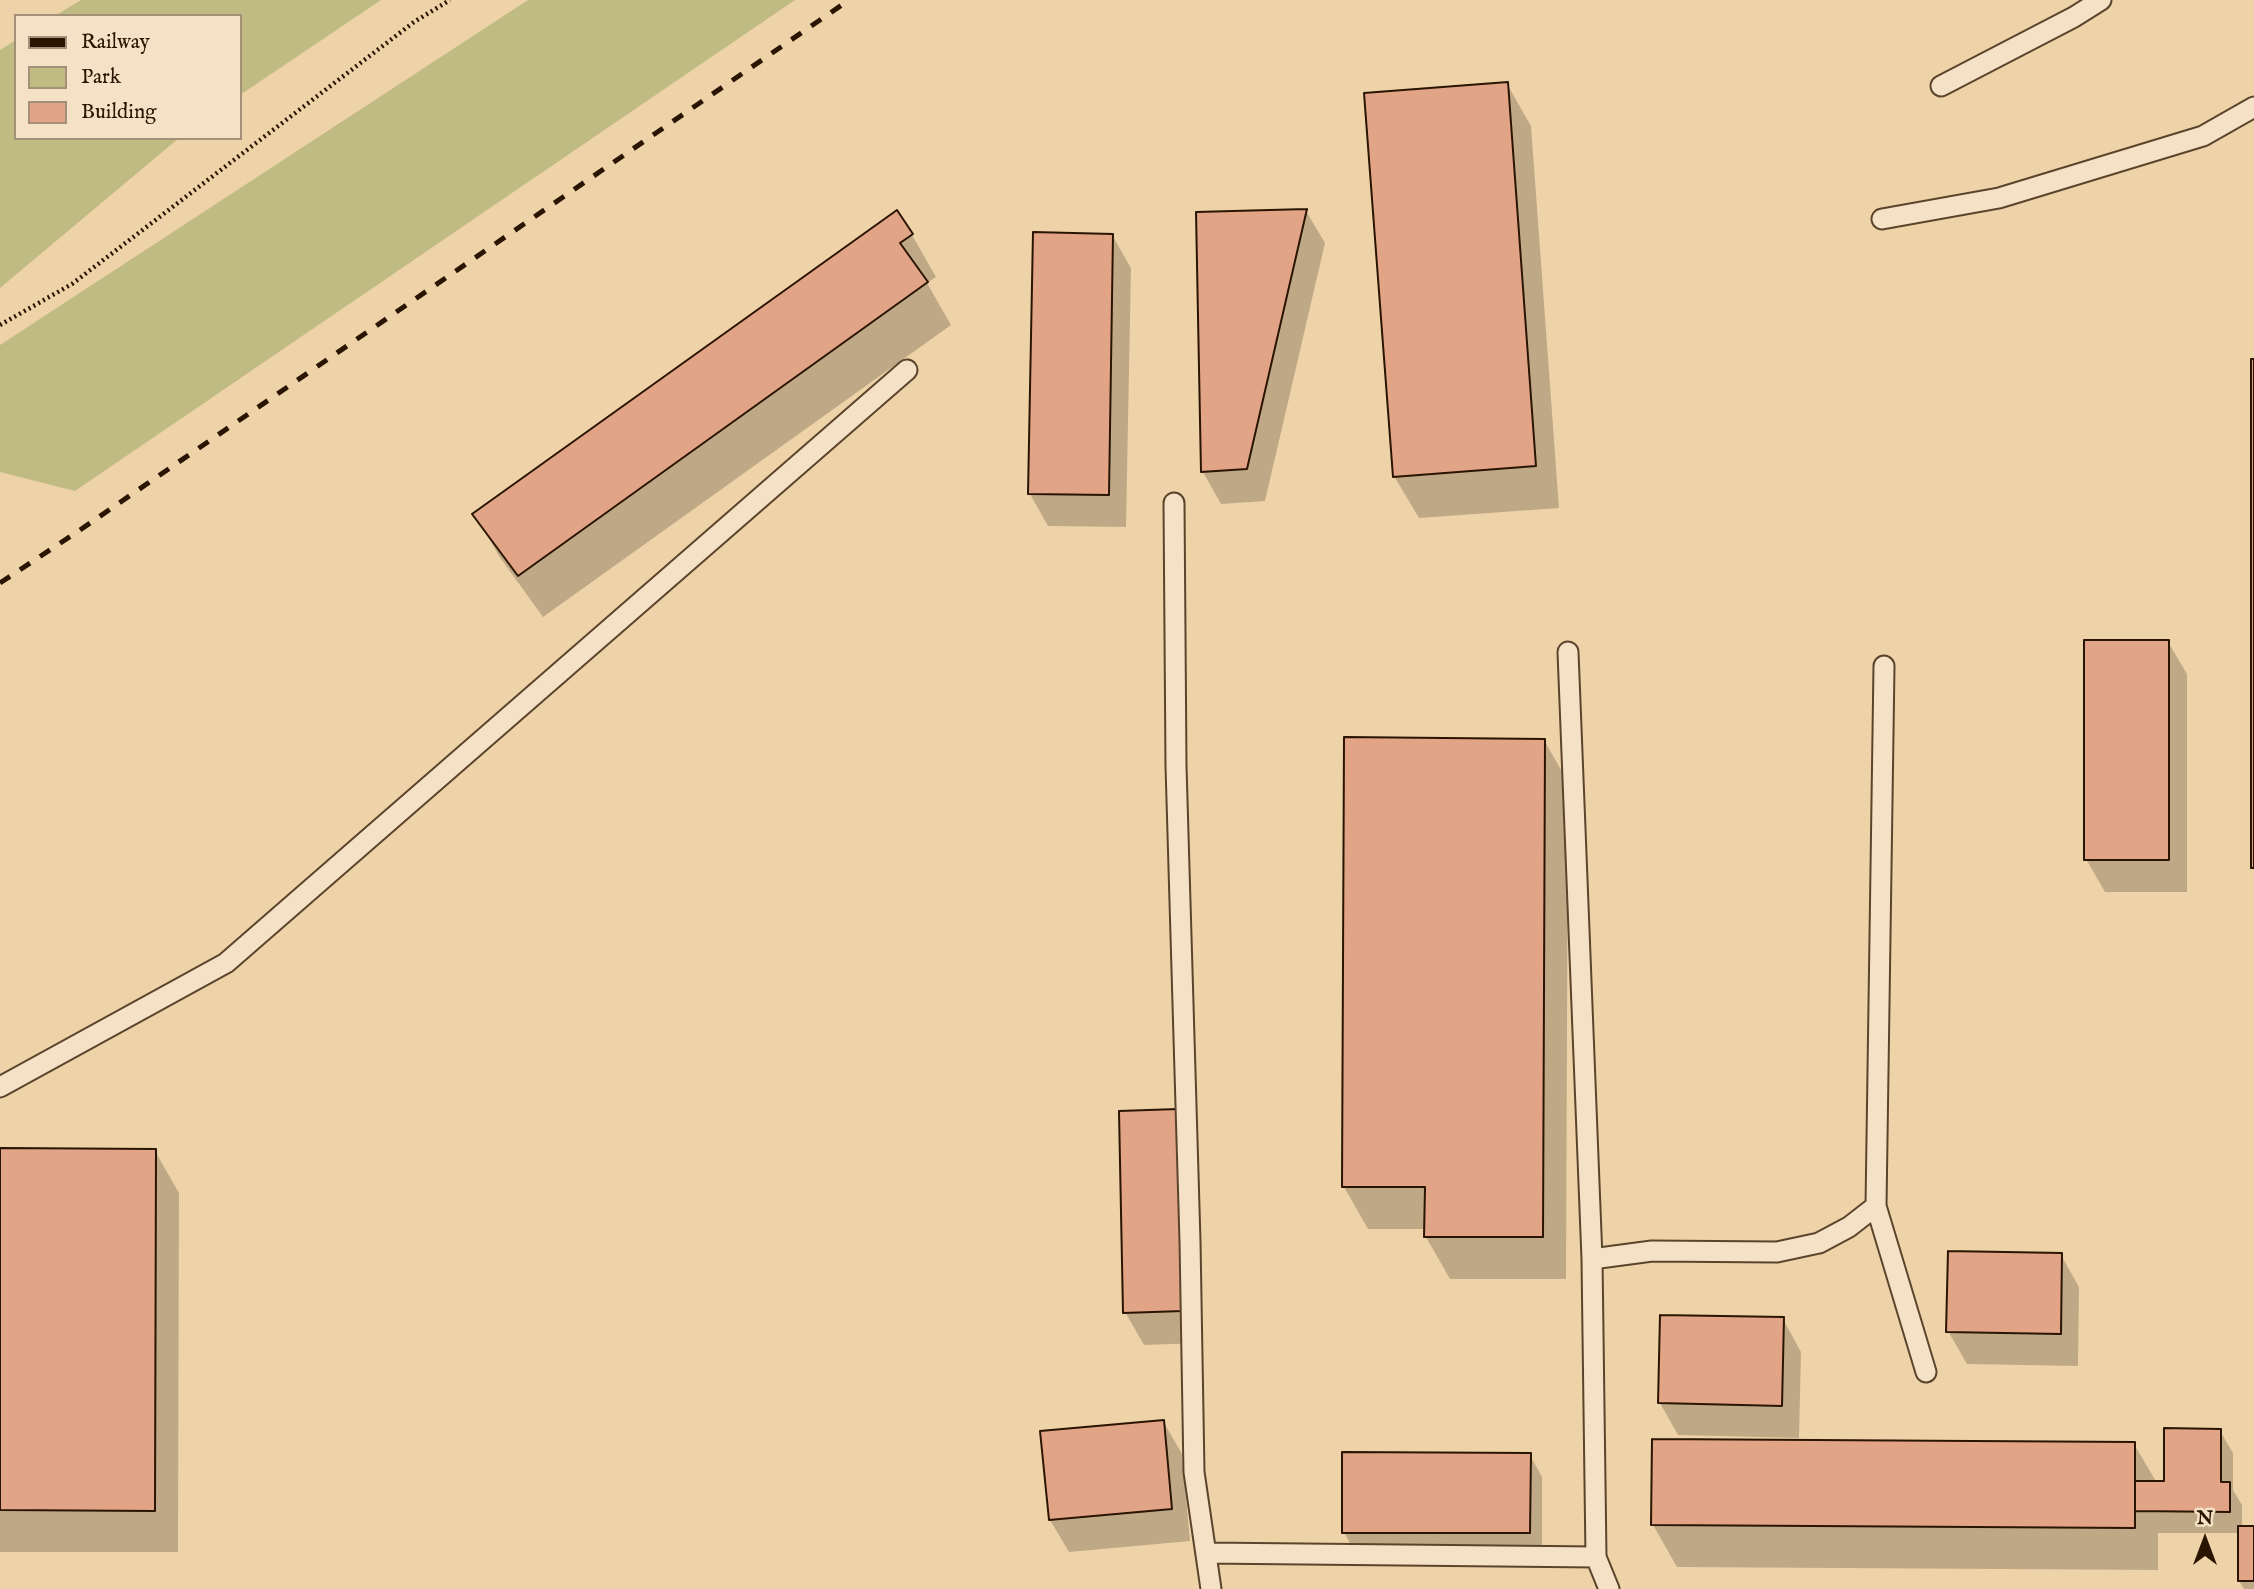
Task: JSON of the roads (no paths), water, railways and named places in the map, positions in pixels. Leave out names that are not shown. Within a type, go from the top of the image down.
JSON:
[{"type":"lane","points":[[1941,86],[2074,17],[2101,0]]},
{"type":"lane","points":[[1882,219],[2000,198],[2203,136],[2254,107]]},
{"type":"lane","points":[[0,1087],[226,963],[907,370]]},
{"type":"lane","points":[[1174,503],[1176,766],[1194,1472],[1211,1589]]},
{"type":"lane","points":[[1568,652],[1592,1259],[1596,1557],[1609,1589]]},
{"type":"lane","points":[[1884,666],[1876,1206],[1926,1372]]},
{"type":"lane","points":[[1592,1259],[1652,1251],[1777,1252],[1819,1244],[1849,1227],[1876,1206]]},
{"type":"lane","points":[[1206,1553],[1596,1557]]},
{"type":"railway","points":[[0,583],[849,0]]}]
